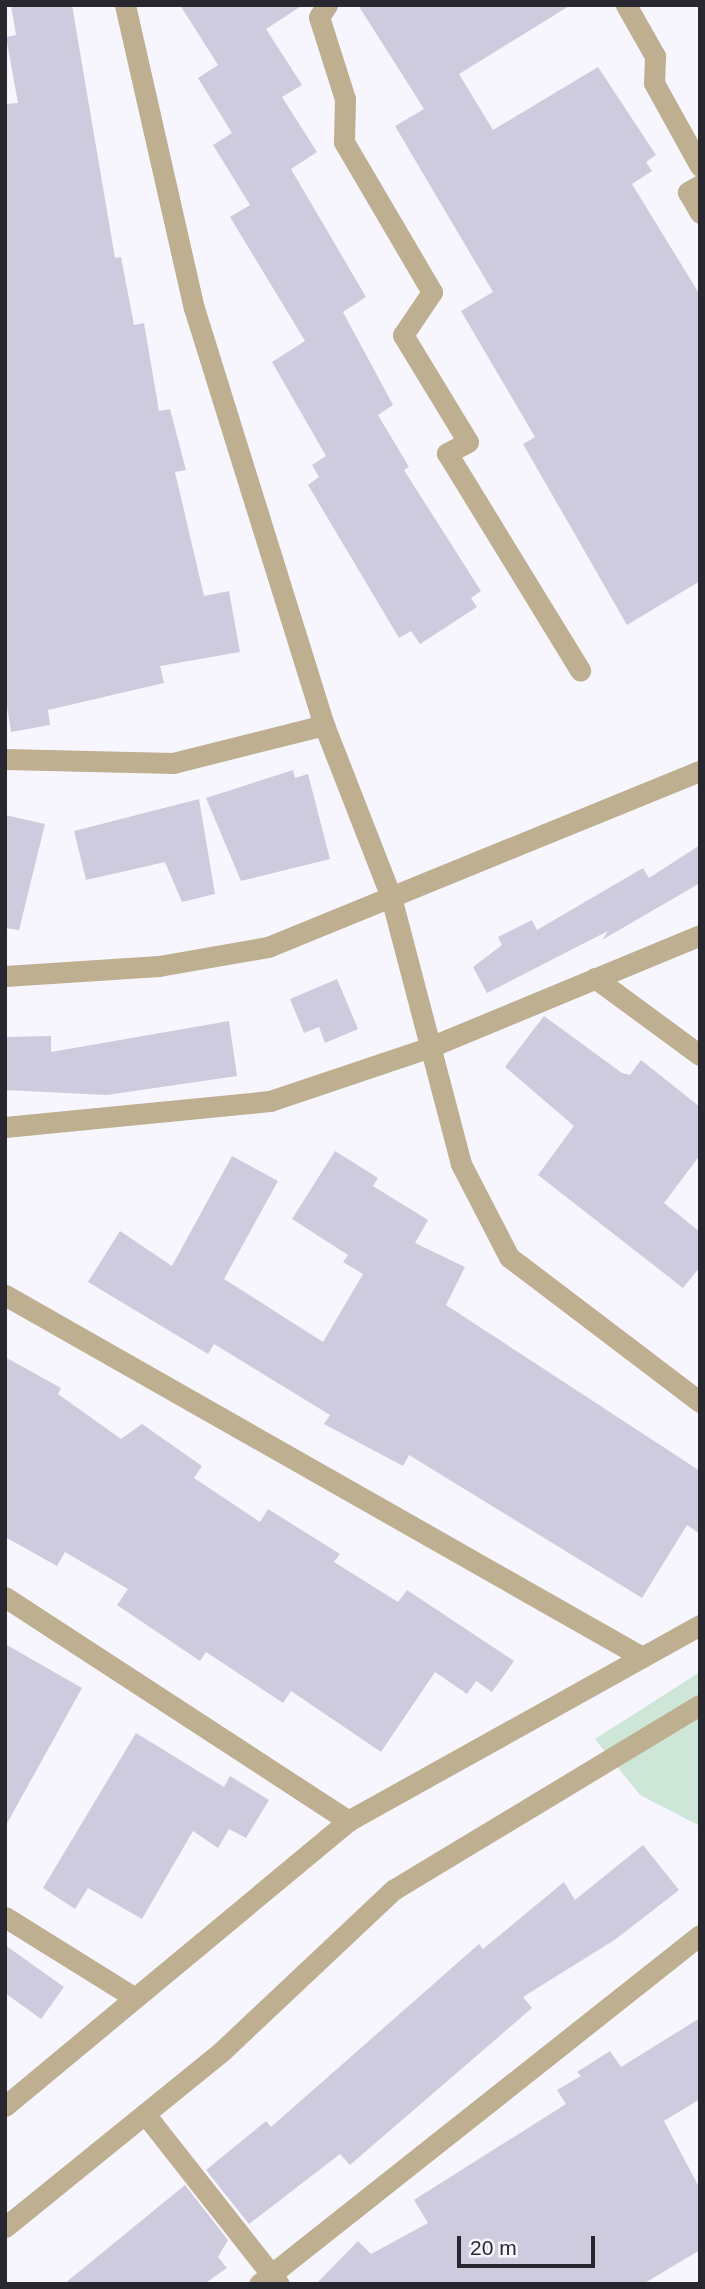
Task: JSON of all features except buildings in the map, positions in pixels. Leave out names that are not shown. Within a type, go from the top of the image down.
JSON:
[{"type":"street","points":[[125,5],[194,308],[324,725],[391,897],[461,1164],[509,1257],[700,1402]]},
{"type":"street","points":[[327,5],[319,17],[345,99],[345,142],[432,292],[403,335],[468,442],[447,453],[580,670]]},
{"type":"street","points":[[626,5],[655,56],[654,83],[700,166]]},
{"type":"street","points":[[700,184],[688,192],[700,213]]},
{"type":"street","points":[[5,759],[173,764],[324,725]]},
{"type":"street","points":[[5,976],[159,966],[268,947],[700,771]]},
{"type":"street","points":[[5,1127],[270,1101],[430,1047],[700,934]]},
{"type":"street","points":[[595,978],[700,1055]]},
{"type":"street","points":[[5,1295],[642,1657]]},
{"type":"street","points":[[5,1597],[348,1821]]},
{"type":"street","points":[[5,2106],[348,1821],[700,1625]]},
{"type":"street","points":[[5,2227],[145,2114],[393,1890],[700,1705]]},
{"type":"street","points":[[5,1917],[135,1998]]},
{"type":"street","points":[[145,2114],[270,2280],[700,1936]]},
{"type":"green space","points":[[700,1672],[700,1826],[640,1795],[595,1739]]}]
